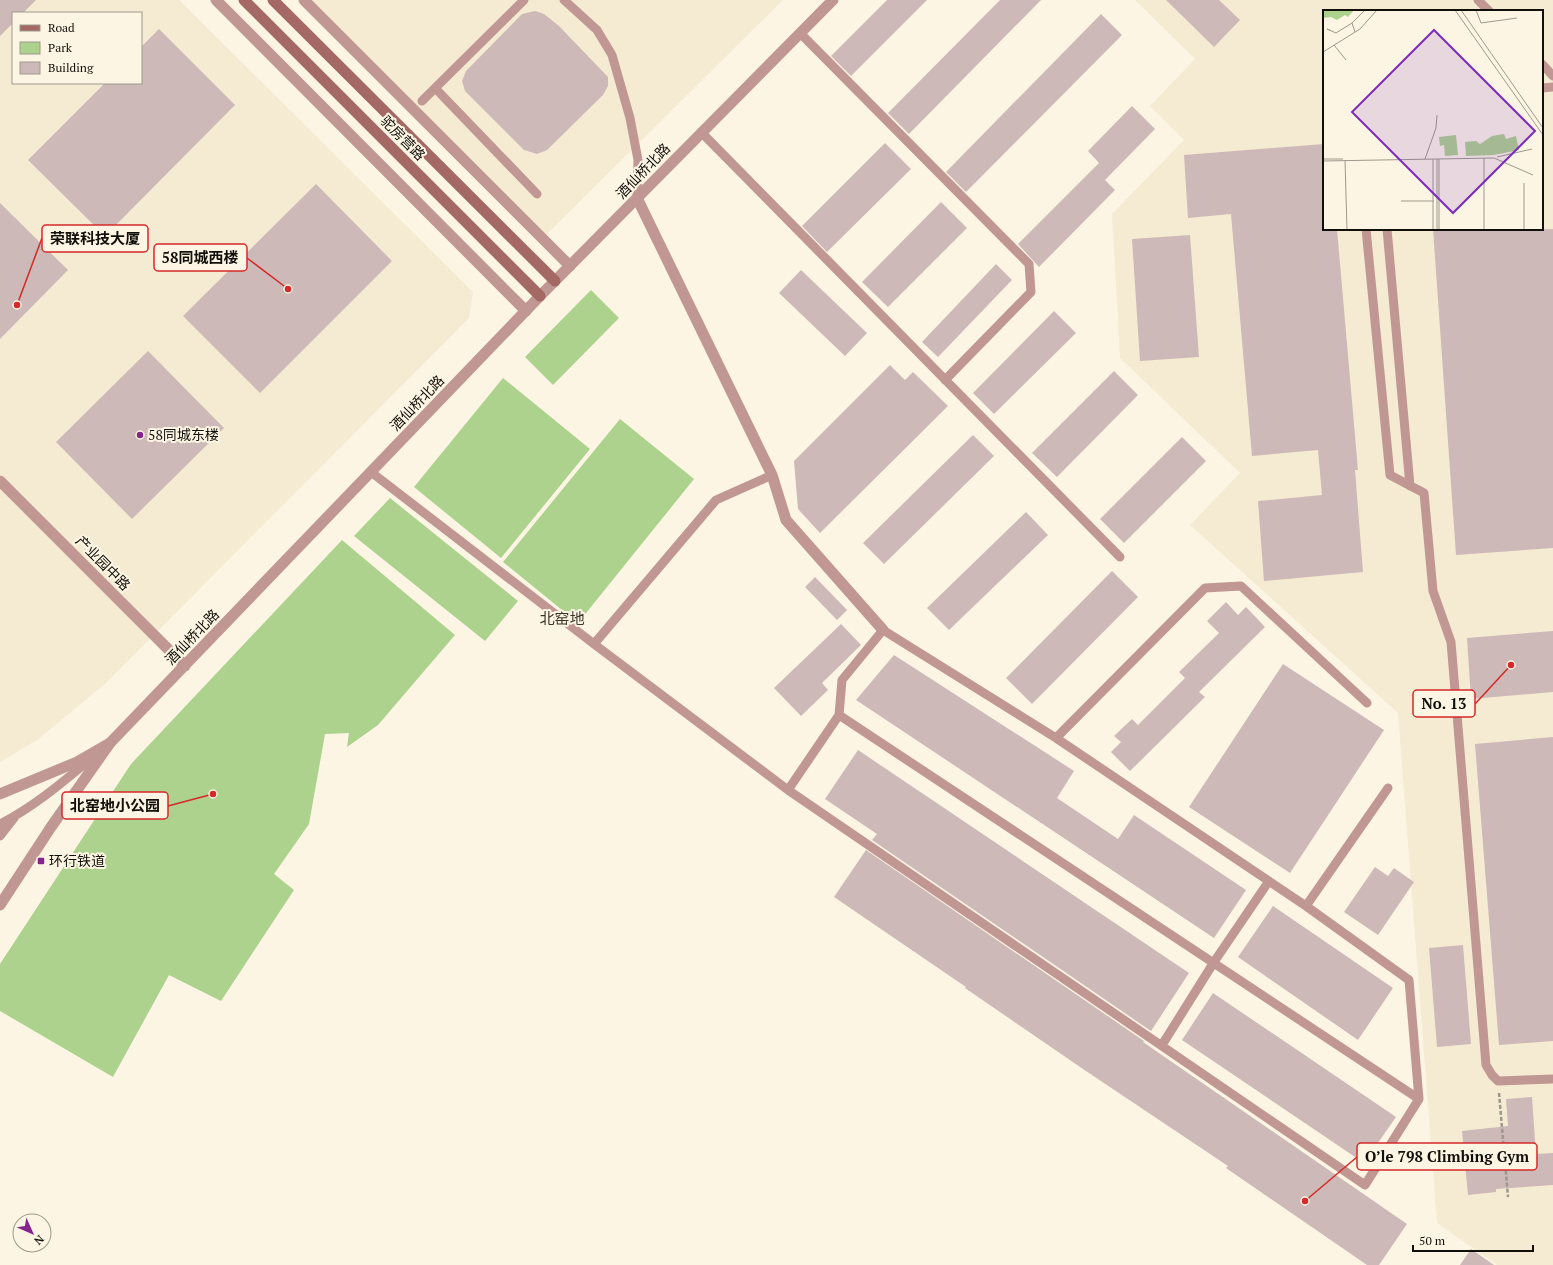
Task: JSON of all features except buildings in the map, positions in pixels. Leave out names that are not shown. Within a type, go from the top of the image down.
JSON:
[{"type":"main road","name":"驼房营路","points":[[244,0],[540,296]]},
{"type":"main road","name":"驼房营路","points":[[273,0],[555,281]]},
{"type":"street","points":[[216,0],[526,311]]},
{"type":"street","points":[[304,0],[570,266]]},
{"type":"street","name":"酒仙桥北路","points":[[0,794],[77,762],[110,743],[540,296],[833,0]]},
{"type":"street","points":[[637,198],[772,475],[786,520],[883,630]]},
{"type":"street","name":"产业园中路","points":[[0,481],[185,666]]},
{"type":"street","points":[[0,905],[47,833],[110,743]]},
{"type":"lane","points":[[422,101],[524,0]]},
{"type":"lane","points":[[564,0],[597,30],[612,55],[630,118],[638,160],[637,198]]},
{"type":"lane","points":[[1478,0],[1488,10]]},
{"type":"lane","points":[[800,33],[1029,264],[1031,292],[945,380]]},
{"type":"lane","points":[[1543,65],[1553,76]]},
{"type":"lane","points":[[1543,88],[1553,87]]},
{"type":"lane","points":[[434,88],[537,194]]},
{"type":"lane","points":[[701,132],[1120,558]]},
{"type":"lane","points":[[1366,230],[1390,475],[1424,493],[1433,591],[1450,642],[1486,1065],[1492,1076],[1498,1081],[1553,1079]]},
{"type":"lane","points":[[1387,230],[1410,486]]},
{"type":"lane","points":[[371,472],[594,644],[788,790],[1365,1185],[1419,1099],[1409,980],[1306,906],[1056,738],[883,630],[842,680],[839,715],[788,790]]},
{"type":"lane","points":[[594,644],[716,500],[772,475]]},
{"type":"lane","points":[[1056,738],[1205,588],[1241,586],[1367,703]]},
{"type":"lane","points":[[839,715],[1419,1099]]},
{"type":"lane","points":[[0,824],[17,816],[62,783],[110,743]]},
{"type":"lane","points":[[1306,906],[1388,788]]},
{"type":"lane","points":[[0,836],[17,816]]},
{"type":"lane","points":[[1162,1045],[1214,962],[1268,881]]},
{"type":"path","points":[[1498,1081],[1508,1197]]},
{"type":"shaded area","points":[[0,0],[179,0],[473,292],[469,318],[106,683],[37,740],[0,762]]},
{"type":"shaded area","points":[[310,0],[783,0],[546,235]]},
{"type":"shaded area","points":[[1135,0],[1553,0],[1553,1265],[1497,1265],[1437,1223],[1398,713],[1190,525],[1240,473],[1120,358],[1112,214],[1184,140],[1150,106],[1195,59]]},
{"type":"green space","points":[[591,290],[619,318],[553,385],[525,357]]},
{"type":"green space","points":[[503,378],[590,449],[501,558],[414,487]]},
{"type":"green space","points":[[620,419],[694,479],[578,623],[503,562]]},
{"type":"green space","points":[[390,498],[518,601],[485,641],[354,536]]},
{"type":"green space","points":[[342,540],[455,635],[378,725],[347,747],[349,733],[325,734],[309,824],[274,874],[294,890],[221,1001],[169,975],[113,1077],[0,1011],[0,964],[131,764]]},
{"type":"place","name":"58同城西楼","points":[[288,289]]},
{"type":"place","name":"荣联科技大厦","points":[[17,305]]},
{"type":"place","name":"58同城东楼","points":[[140,435]]},
{"type":"place","name":"No. 13","points":[[1511,665]]},
{"type":"place","name":"北窑地小公园","points":[[213,794]]},
{"type":"place","name":"环行铁道","points":[[41,861]]},
{"type":"place","name":"O’le 798 Climbing Gym","points":[[1305,1201]]},
{"type":"district","name":"北窑地","points":[[562,619]]}]
